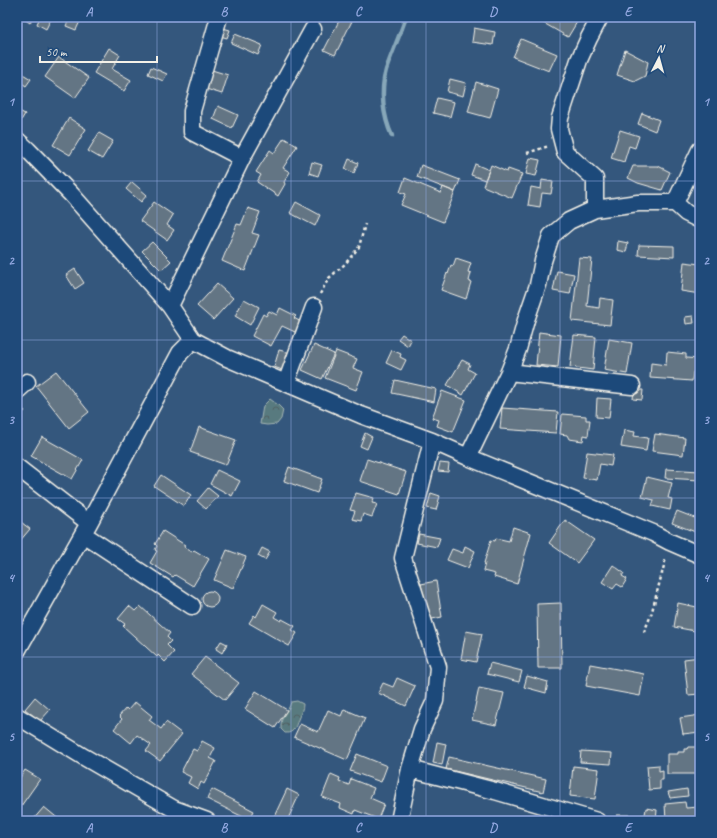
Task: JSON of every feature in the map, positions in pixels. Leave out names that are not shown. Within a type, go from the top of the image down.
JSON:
[{"type":"street","points":[[219,17],[192,111],[192,132],[242,158]]},
{"type":"street","points":[[595,208],[595,179],[565,152],[560,129],[560,118],[579,60],[600,17]]},
{"type":"street","points":[[170,306],[242,158],[313,29]]},
{"type":"street","points":[[17,140],[71,194],[170,306],[193,340],[227,358],[361,415],[432,441],[653,533],[700,555]]},
{"type":"street","points":[[675,202],[700,152]]},
{"type":"street","points":[[468,457],[509,372],[518,349],[538,285],[543,261],[551,236],[569,221],[595,208],[638,203],[675,202],[686,213],[700,220]]},
{"type":"street","points":[[286,383],[314,307]]},
{"type":"street","points":[[17,651],[32,622],[86,529],[180,353],[193,340]]},
{"type":"street","points":[[509,372],[632,386]]},
{"type":"street","points":[[399,821],[410,769],[422,729],[434,701],[438,667],[403,558],[432,441]]},
{"type":"street","points":[[17,467],[86,529],[192,606]]},
{"type":"street","points":[[17,716],[174,809],[207,821]]},
{"type":"street","points":[[410,769],[495,790],[597,821]]},
{"type":"path","points":[[527,153],[563,142]]},
{"type":"path","points":[[314,307],[328,278],[345,264],[359,247],[365,224]]},
{"type":"path","points":[[644,632],[651,615],[670,542]]},
{"type":"green space","points":[[270,399],[283,410],[281,419],[277,424],[260,424],[263,406]]},
{"type":"green space","points":[[297,701],[303,704],[302,710],[293,730],[285,733],[281,729],[283,717],[291,702]]},
{"type":"building","points":[[21,17],[33,17],[30,23]]},
{"type":"building","points":[[40,17],[52,17],[46,29],[37,24]]},
{"type":"building","points":[[70,17],[82,17],[76,30],[66,26]]},
{"type":"building","points":[[341,17],[354,17],[335,55],[324,50]]},
{"type":"building","points":[[533,17],[580,17],[568,37]]},
{"type":"building","points":[[223,28],[230,30],[227,38],[220,36]]},
{"type":"building","points":[[474,28],[495,32],[493,45],[472,42]]},
{"type":"building","points":[[235,34],[262,45],[258,55],[231,43]]},
{"type":"building","points":[[521,39],[557,54],[549,71],[513,57]]},
{"type":"building","points":[[109,48],[120,55],[112,69],[131,80],[124,91],[94,73]]},
{"type":"building","points":[[625,50],[648,62],[645,76],[635,81],[617,75]]},
{"type":"building","points":[[59,57],[89,78],[75,98],[45,77]]},
{"type":"building","points":[[151,67],[167,74],[163,81],[148,74]]},
{"type":"building","points":[[212,70],[228,75],[222,94],[206,89]]},
{"type":"building","points":[[21,73],[31,79],[26,86],[17,80]]},
{"type":"building","points":[[450,79],[466,83],[463,96],[447,92]]},
{"type":"building","points":[[476,82],[498,89],[490,118],[468,112]]},
{"type":"building","points":[[437,98],[454,102],[450,117],[433,113]]},
{"type":"building","points":[[218,106],[238,115],[232,128],[213,119]]},
{"type":"building","points":[[17,110],[25,114],[17,127]]},
{"type":"building","points":[[642,113],[659,120],[655,131],[638,124]]},
{"type":"building","points":[[69,118],[86,129],[70,155],[53,145]]},
{"type":"building","points":[[620,130],[639,136],[635,148],[629,146],[624,162],[611,158]]},
{"type":"building","points":[[99,133],[113,141],[102,159],[88,151]]},
{"type":"building","points":[[284,138],[297,146],[283,168],[290,172],[278,196],[257,182],[261,175],[256,172],[270,150],[274,153]]},
{"type":"building","points":[[530,158],[540,160],[536,176],[526,174]]},
{"type":"building","points":[[349,159],[358,163],[354,173],[345,169]]},
{"type":"building","points":[[312,162],[322,165],[318,176],[309,173]]},
{"type":"building","points":[[475,164],[489,170],[485,180],[471,175]]},
{"type":"building","points":[[421,165],[460,180],[455,192],[417,177]]},
{"type":"building","points":[[491,165],[507,172],[508,169],[522,174],[512,198],[483,186]]},
{"type":"building","points":[[633,166],[658,166],[670,172],[662,190],[638,183],[628,178]]},
{"type":"building","points":[[405,178],[441,193],[443,187],[455,192],[443,222],[401,205],[406,194],[400,192]]},
{"type":"building","points":[[542,180],[553,182],[551,194],[542,193],[540,207],[528,205],[531,187],[541,189]]},
{"type":"building","points":[[132,182],[147,195],[141,202],[126,189]]},
{"type":"building","points":[[154,202],[173,215],[167,225],[174,230],[167,240],[140,221]]},
{"type":"building","points":[[296,202],[320,215],[315,226],[290,213]]},
{"type":"building","points":[[248,208],[260,212],[252,233],[259,235],[245,271],[222,261],[237,224],[241,225]]},
{"type":"building","points":[[618,241],[628,243],[626,252],[617,250]]},
{"type":"building","points":[[152,242],[171,261],[161,270],[142,251]]},
{"type":"building","points":[[639,245],[674,246],[674,257],[638,255]]},
{"type":"building","points":[[456,258],[471,263],[468,272],[471,273],[469,281],[471,282],[466,299],[441,290],[447,273],[448,274],[451,265],[453,266]]},
{"type":"building","points":[[579,258],[592,259],[587,306],[599,308],[600,298],[613,300],[610,325],[572,321]]},
{"type":"building","points":[[684,262],[700,264],[700,294],[681,291]]},
{"type":"building","points":[[75,269],[84,283],[75,289],[66,275]]},
{"type":"building","points":[[557,271],[574,274],[570,294],[553,291]]},
{"type":"building","points":[[217,284],[233,298],[213,320],[197,306]]},
{"type":"building","points":[[244,299],[259,307],[250,325],[235,316]]},
{"type":"building","points":[[280,308],[296,316],[294,318],[301,322],[295,332],[282,326],[271,346],[252,336],[263,314],[266,316],[269,311],[277,315]]},
{"type":"building","points":[[693,316],[694,323],[686,324],[685,317]]},
{"type":"building","points":[[539,332],[561,335],[558,367],[536,365]]},
{"type":"building","points":[[402,334],[411,340],[408,346],[398,339]]},
{"type":"building","points":[[574,335],[596,337],[593,370],[570,367]]},
{"type":"building","points":[[609,339],[632,343],[627,374],[604,370]]},
{"type":"building","points":[[314,345],[334,354],[322,379],[302,370]]},
{"type":"building","points":[[279,350],[291,353],[285,371],[274,367]]},
{"type":"building","points":[[392,350],[401,354],[400,357],[406,360],[401,370],[386,363]]},
{"type":"building","points":[[336,351],[357,359],[353,368],[363,372],[356,390],[325,378]]},
{"type":"building","points":[[667,352],[686,354],[686,358],[700,359],[700,372],[693,372],[692,381],[650,378],[651,363],[666,365]]},
{"type":"building","points":[[462,360],[470,364],[468,369],[475,373],[463,395],[447,385]]},
{"type":"building","points":[[56,371],[89,412],[69,428],[36,386]]},
{"type":"building","points":[[395,380],[436,389],[434,402],[392,393]]},
{"type":"building","points":[[634,390],[643,390],[642,400],[633,399]]},
{"type":"building","points":[[442,391],[466,400],[453,432],[437,426],[439,420],[432,418]]},
{"type":"building","points":[[597,398],[611,399],[609,418],[596,417]]},
{"type":"building","points":[[17,403],[25,411],[17,418]]},
{"type":"building","points":[[502,408],[558,412],[556,433],[500,429]]},
{"type":"building","points":[[562,414],[586,416],[586,420],[590,420],[588,436],[584,435],[583,441],[569,439],[567,435],[560,434]]},
{"type":"building","points":[[199,427],[236,440],[226,465],[190,452]]},
{"type":"building","points":[[624,430],[635,432],[634,436],[648,438],[646,451],[621,447]]},
{"type":"building","points":[[365,433],[372,437],[367,449],[360,446]]},
{"type":"building","points":[[655,434],[685,438],[683,455],[652,451]]},
{"type":"building","points":[[42,437],[83,460],[72,479],[31,456]]},
{"type":"building","points":[[587,452],[613,455],[611,466],[600,464],[597,480],[583,478]]},
{"type":"building","points":[[367,459],[406,472],[399,494],[360,481]]},
{"type":"building","points":[[440,463],[449,464],[448,472],[438,471]]},
{"type":"building","points":[[289,467],[322,479],[317,493],[284,481]]},
{"type":"building","points":[[666,469],[700,471],[700,480],[665,478]]},
{"type":"building","points":[[217,470],[240,481],[232,496],[210,484]]},
{"type":"building","points":[[161,475],[191,495],[184,506],[154,486]]},
{"type":"building","points":[[647,477],[672,483],[668,498],[672,499],[670,510],[652,506],[654,500],[642,497]]},
{"type":"building","points":[[208,488],[218,496],[206,509],[197,501]]},
{"type":"building","points":[[356,493],[374,498],[372,503],[377,504],[372,517],[363,514],[361,521],[352,519],[355,511],[350,510]]},
{"type":"building","points":[[431,493],[440,496],[436,510],[427,508]]},
{"type":"building","points":[[677,511],[700,520],[700,528],[698,533],[672,523]]},
{"type":"building","points":[[17,519],[30,529],[19,542],[17,540]]},
{"type":"building","points":[[565,520],[594,540],[577,563],[549,543]]},
{"type":"building","points":[[513,527],[531,533],[517,584],[494,577],[495,574],[483,571],[491,540],[495,541],[496,538],[509,541]]},
{"type":"building","points":[[163,531],[185,545],[184,547],[192,552],[194,550],[209,559],[193,586],[175,575],[173,577],[150,563],[157,551],[155,550],[157,546],[155,544]]},
{"type":"building","points":[[419,534],[440,538],[437,547],[417,543]]},
{"type":"building","points":[[465,546],[475,551],[468,568],[447,560],[452,549],[463,553]]},
{"type":"building","points":[[262,548],[270,552],[265,560],[258,556]]},
{"type":"building","points":[[227,550],[246,557],[233,588],[214,580]]},
{"type":"building","points":[[613,565],[624,573],[622,576],[627,579],[622,587],[617,584],[613,589],[602,582]]},
{"type":"building","points":[[436,581],[442,617],[427,620],[421,584]]},
{"type":"building","points":[[210,591],[216,593],[218,599],[216,605],[210,607],[204,605],[202,599],[204,593]]},
{"type":"building","points":[[561,603],[562,668],[538,668],[537,604]]},
{"type":"building","points":[[678,603],[697,607],[697,611],[700,611],[700,632],[674,627]]},
{"type":"building","points":[[263,604],[277,612],[274,617],[281,621],[282,619],[295,626],[292,630],[297,633],[289,646],[249,623],[254,615],[256,617]]},
{"type":"building","points":[[129,606],[135,611],[140,606],[170,633],[167,637],[171,641],[167,645],[174,652],[165,662],[158,655],[157,657],[123,626],[125,624],[118,619]]},
{"type":"building","points":[[466,631],[482,634],[476,662],[461,659]]},
{"type":"building","points":[[221,641],[227,644],[222,653],[216,649]]},
{"type":"building","points":[[205,657],[239,683],[225,700],[191,674]]},
{"type":"building","points":[[700,657],[700,694],[688,695],[684,659]]},
{"type":"building","points":[[490,663],[522,671],[519,682],[487,674]]},
{"type":"building","points":[[590,664],[644,674],[640,696],[586,686]]},
{"type":"building","points":[[527,676],[548,682],[546,693],[524,687]]},
{"type":"building","points":[[397,678],[415,686],[406,706],[378,693],[383,683],[393,687]]},
{"type":"building","points":[[479,688],[504,693],[496,725],[472,720]]},
{"type":"building","points":[[256,691],[287,710],[275,728],[245,709]]},
{"type":"building","points":[[35,697],[50,710],[40,721],[25,709]]},
{"type":"building","points":[[135,702],[152,716],[149,720],[161,729],[166,722],[182,734],[160,761],[146,751],[151,745],[137,735],[131,743],[114,729],[122,719],[119,716],[126,708],[128,710]]},
{"type":"building","points":[[344,709],[365,718],[347,760],[294,737],[300,724],[318,732],[328,710],[341,716]]},
{"type":"building","points":[[700,715],[700,732],[683,734],[680,718]]},
{"type":"building","points":[[202,741],[215,748],[210,758],[216,761],[204,784],[201,782],[198,789],[188,783],[191,777],[181,772],[193,749],[197,751]]},
{"type":"building","points":[[437,742],[446,744],[442,765],[433,763]]},
{"type":"building","points":[[688,747],[699,747],[699,774],[667,774],[667,754],[678,754],[678,752],[684,752],[684,749],[687,749]]},
{"type":"building","points":[[581,751],[612,753],[611,764],[580,762]]},
{"type":"building","points":[[357,754],[387,766],[381,782],[350,771]]},
{"type":"building","points":[[449,757],[546,779],[543,792],[446,769]]},
{"type":"building","points":[[659,765],[659,771],[663,770],[663,780],[660,780],[660,789],[649,790],[647,766]]},
{"type":"building","points":[[573,766],[599,769],[595,799],[570,796]]},
{"type":"building","points":[[25,770],[40,779],[21,806],[17,803],[17,782]]},
{"type":"building","points":[[331,774],[340,778],[339,781],[349,785],[351,779],[374,788],[370,798],[384,804],[378,819],[355,810],[354,814],[340,808],[341,804],[322,797]]},
{"type":"building","points":[[212,789],[254,811],[249,820],[207,799]]},
{"type":"building","points":[[287,789],[299,795],[287,821],[272,821]]},
{"type":"building","points":[[687,789],[688,796],[670,798],[668,792]]},
{"type":"building","points":[[685,802],[686,808],[699,807],[700,821],[666,821],[665,804]]},
{"type":"building","points":[[44,807],[61,821],[32,821]]},
{"type":"building","points":[[646,808],[657,810],[656,821],[644,821]]},
{"type":"building","points":[[617,815],[629,815],[629,821],[617,821]]},
{"type":"waterway","points":[[392,136],[386,120],[383,103],[383,86],[386,70],[406,17]]}]
